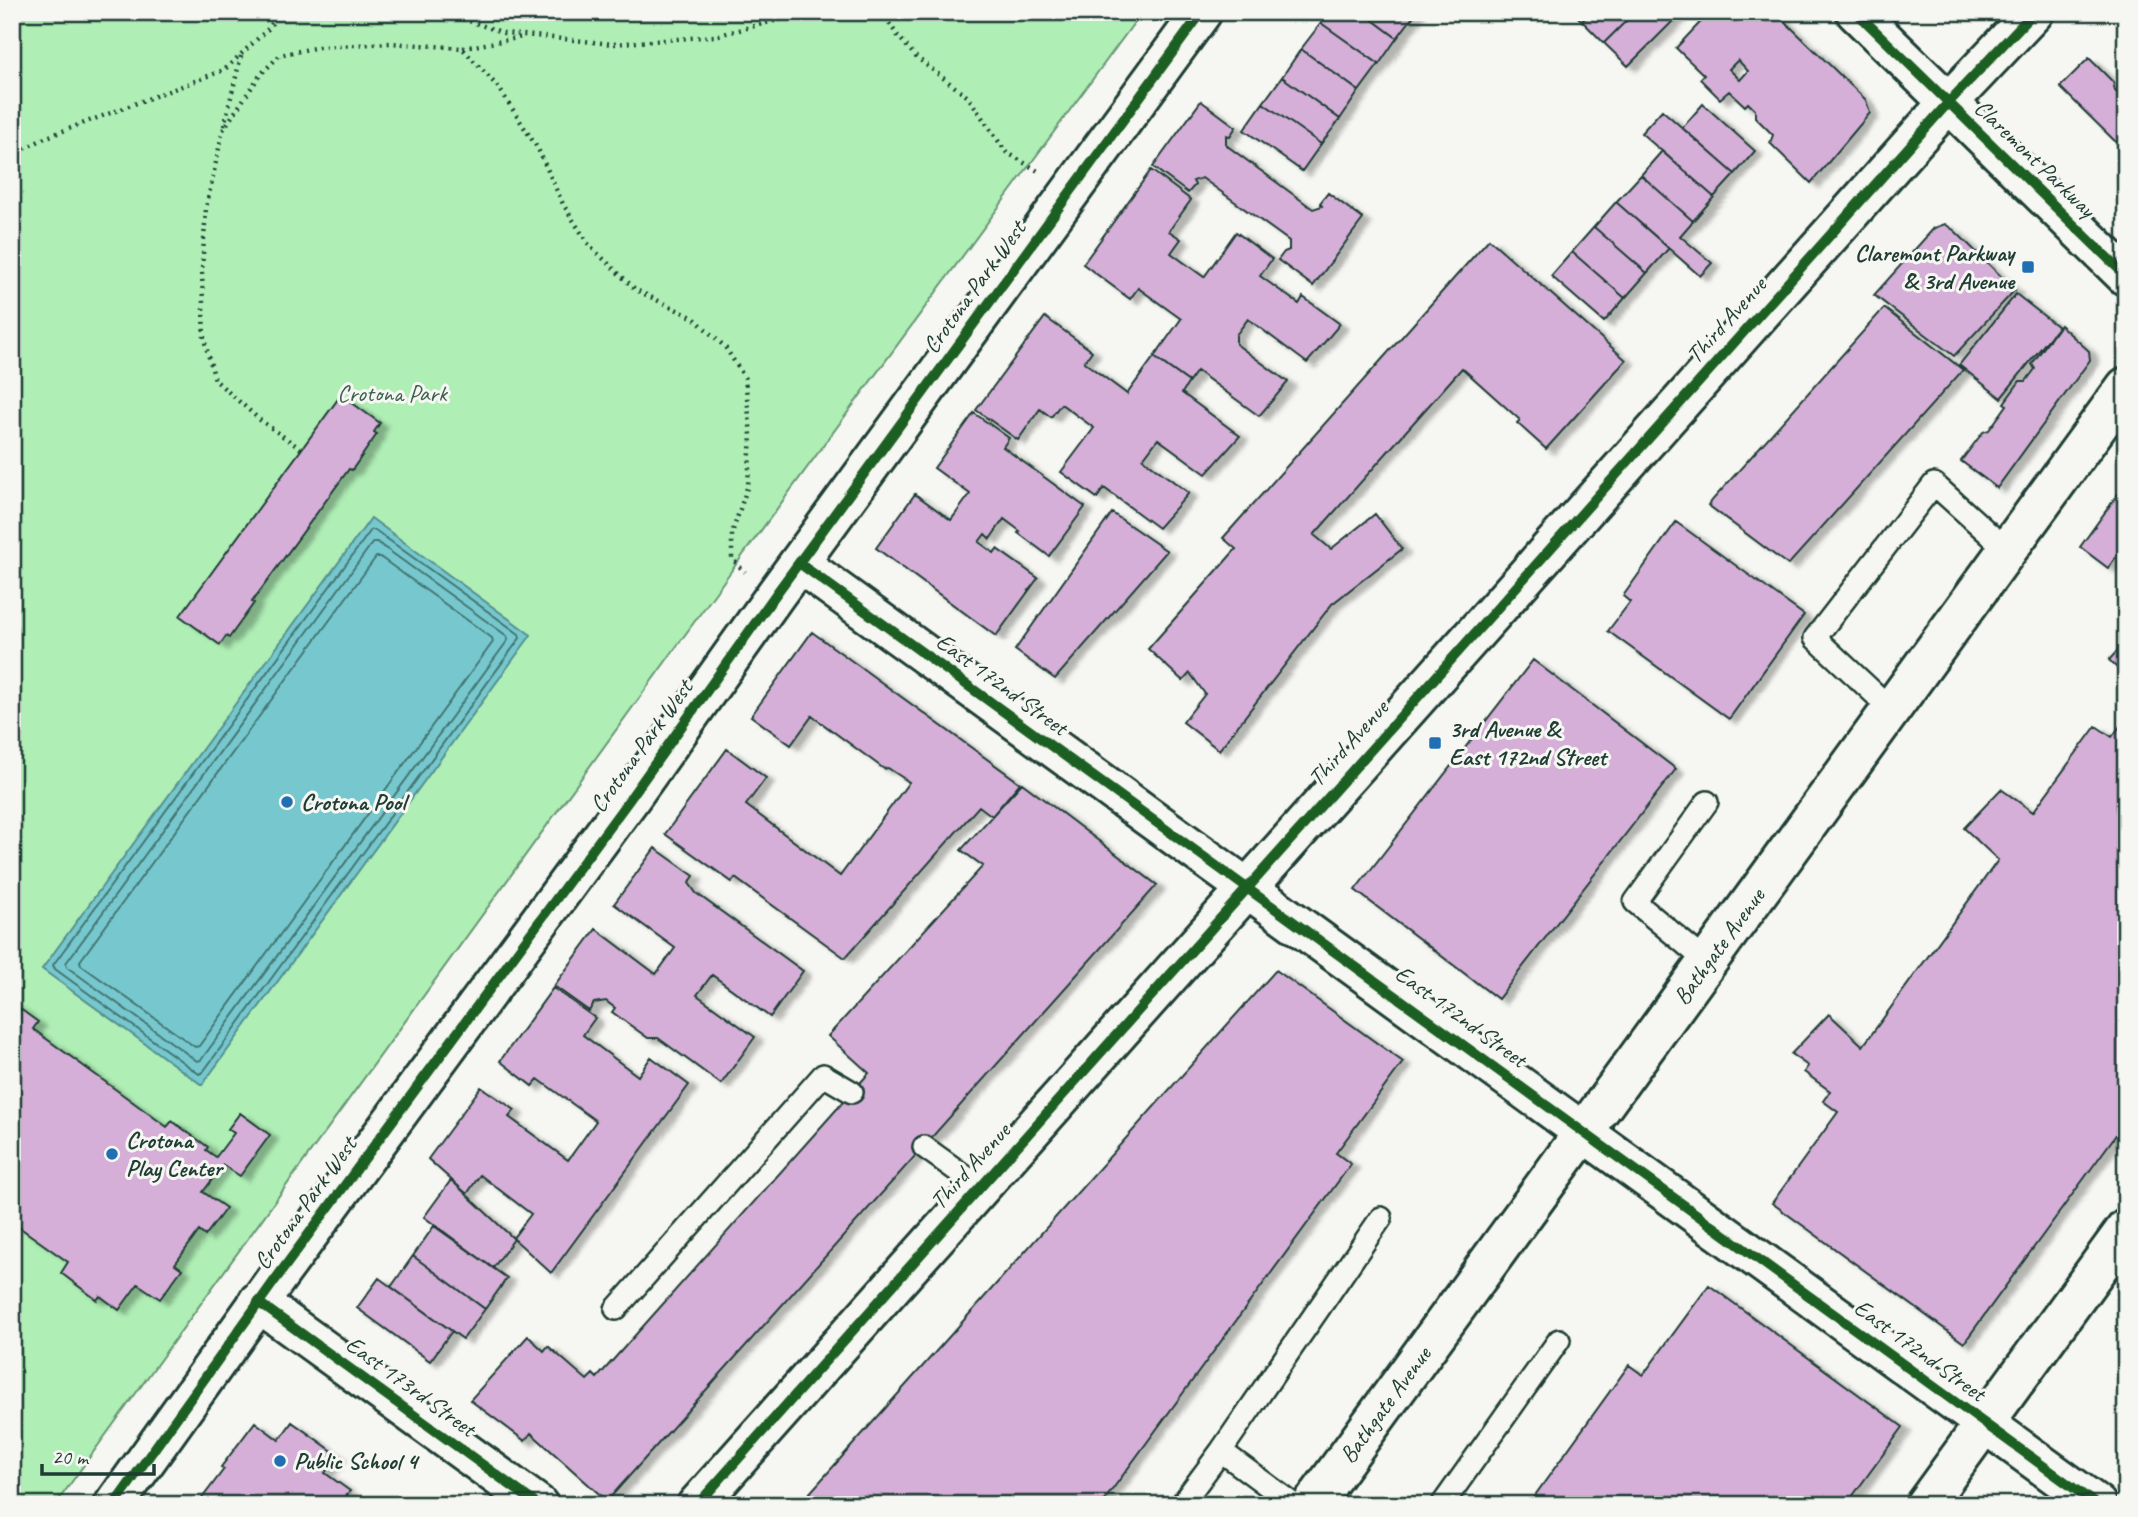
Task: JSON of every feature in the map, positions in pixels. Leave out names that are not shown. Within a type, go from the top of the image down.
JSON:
[{"type":"street","name":"Crotona Park West","points":[[114,1505],[258,1302],[629,800],[1202,12]]},
{"type":"street","name":"Claremont Parkway","points":[[1856,12],[2126,276]]},
{"type":"street","name":"Third Avenue","points":[[697,1505],[1948,103],[2034,12]]},
{"type":"street","name":"Bathgate Avenue","points":[[1312,1505],[2126,387]]},
{"type":"street","name":"East 172nd Street","points":[[799,563],[2097,1505]]},
{"type":"street","points":[[1925,1505],[2126,1229]]},
{"type":"street","name":"East 173rd Street","points":[[258,1302],[538,1505]]},
{"type":"lane","points":[[1892,710],[1815,638],[1934,484],[2008,551]]},
{"type":"lane","points":[[1707,802],[1635,902],[1707,962]]},
{"type":"lane","points":[[617,1309],[823,1075],[852,1092]]},
{"type":"lane","points":[[923,1146],[981,1186]]},
{"type":"lane","points":[[1181,1505],[1222,1451],[1381,1218]]},
{"type":"lane","points":[[1442,1505],[1559,1340]]},
{"type":"lane","points":[[1222,1451],[1294,1505]]},
{"type":"path","points":[[12,155],[47,137],[224,71],[268,29],[280,12]]},
{"type":"path","points":[[443,12],[504,33],[613,44],[715,36],[810,12]]},
{"type":"path","points":[[881,12],[916,57],[968,97],[1006,152],[1038,171]]},
{"type":"path","points":[[223,130],[260,75],[281,55],[319,47],[391,43],[462,48],[528,36]]},
{"type":"path","points":[[462,48],[499,88],[538,149],[563,204],[589,245],[636,290],[694,318],[725,347],[746,378],[751,435],[748,485],[733,533],[732,546],[732,559],[745,572]]},
{"type":"path","points":[[241,55],[206,208],[202,270],[204,339],[215,380],[260,420],[301,449]]},
{"type":"green space","name":"Crotona Park","points":[[12,12],[1142,12],[729,574],[55,1505],[12,1505]]},
{"type":"water","name":"Crotona Pool","points":[[371,518],[531,635],[202,1085],[42,969]]},
{"type":"building","points":[[1328,12],[1362,12],[1397,38],[1379,64],[1321,23]]},
{"type":"building","points":[[1362,12],[1416,12],[1416,13],[1397,38]]},
{"type":"building","points":[[1573,12],[1591,12],[1582,21]]},
{"type":"building","points":[[1591,12],[1635,12],[1604,43],[1582,21]]},
{"type":"building","points":[[1635,12],[1674,12],[1678,16],[1628,66],[1604,43]]},
{"type":"building","points":[[1710,12],[1775,12],[1866,100],[1870,113],[1811,183],[1770,143],[1773,135],[1755,117],[1755,110],[1748,103],[1745,106],[1729,91],[1720,99],[1700,79],[1704,75],[1676,48]],"holes":[[[1738,60],[1748,71],[1740,80],[1729,69]]]},
{"type":"building","points":[[1321,23],[1379,64],[1359,91],[1301,49]]},
{"type":"building","points":[[1301,49],[1359,91],[1340,119],[1282,77]]},
{"type":"building","points":[[2089,58],[2113,82],[2115,91],[2126,101],[2126,152],[2060,87]]},
{"type":"building","points":[[1282,77],[1340,119],[1321,144],[1263,103]]},
{"type":"building","points":[[1201,101],[1236,127],[1230,136],[1226,135],[1226,145],[1313,209],[1322,206],[1320,203],[1328,193],[1363,219],[1313,286],[1278,260],[1289,250],[1289,241],[1202,178],[1193,181],[1195,185],[1188,193],[1153,167]]},
{"type":"building","points":[[1263,103],[1321,144],[1302,171],[1244,130]]},
{"type":"building","points":[[1703,104],[1755,151],[1735,174],[1682,128]]},
{"type":"building","points":[[1662,110],[1735,174],[1714,197],[1641,133]]},
{"type":"building","points":[[1662,151],[1714,197],[1693,221],[1641,175]]},
{"type":"building","points":[[1151,170],[1191,200],[1169,231],[1181,239],[1171,253],[1204,277],[1236,232],[1272,259],[1260,276],[1299,304],[1303,297],[1340,324],[1307,363],[1248,319],[1236,335],[1236,344],[1288,382],[1259,416],[1197,371],[1189,382],[1154,357],[1181,319],[1138,288],[1130,299],[1083,264]]},
{"type":"building","points":[[1641,175],[1693,221],[1680,236],[1712,263],[1700,276],[1616,202]]},
{"type":"building","points":[[1616,202],[1669,248],[1647,273],[1594,227]]},
{"type":"building","points":[[1945,224],[2015,290],[1954,356],[1874,295],[1934,228]]},
{"type":"building","points":[[1594,227],[1647,273],[1625,298],[1572,252]]},
{"type":"building","points":[[1489,239],[1626,360],[1546,449],[1517,423],[1520,420],[1462,368],[1314,535],[1331,549],[1375,514],[1402,549],[1332,604],[1219,750],[1183,722],[1205,694],[1190,673],[1183,681],[1148,649],[1236,549],[1223,538]]},
{"type":"building","points":[[1572,252],[1625,298],[1604,322],[1551,276]]},
{"type":"building","points":[[2016,294],[2058,327],[2001,398],[1959,365]]},
{"type":"building","points":[[1884,308],[1963,370],[1788,565],[1708,505]]},
{"type":"building","points":[[1045,317],[1092,351],[1084,362],[1127,394],[1154,357],[1189,382],[1182,393],[1240,436],[1206,474],[1158,439],[1143,459],[1189,493],[1158,528],[1104,488],[1097,498],[1061,472],[1094,428],[1061,404],[1051,417],[1040,409],[1018,440],[976,410]]},
{"type":"building","points":[[2060,325],[2089,351],[2090,360],[1997,488],[1961,461],[1983,432],[1989,430],[2020,381],[2026,381],[2035,369],[2032,364]]},
{"type":"building","points":[[341,395],[380,423],[374,432],[377,434],[252,602],[254,603],[229,638],[226,636],[220,645],[180,616]]},
{"type":"building","points":[[974,413],[1009,438],[1003,447],[1085,507],[1049,556],[1004,519],[990,539],[985,534],[979,542],[994,553],[997,549],[1038,578],[996,636],[876,548],[915,494],[951,520],[970,494],[934,468]]},
{"type":"building","points":[[2126,483],[2126,547],[2123,547],[2108,568],[2080,547]]},
{"type":"building","points":[[1112,513],[1167,551],[1055,679],[1015,650]]},
{"type":"building","points":[[1676,522],[1804,615],[1729,719],[1608,631],[1630,602],[1623,596]]},
{"type":"building","points":[[812,632],[1020,783],[992,816],[979,806],[845,958],[735,878],[732,882],[665,834],[727,749],[766,778],[746,805],[840,876],[909,782],[888,768],[884,769],[812,716],[791,745],[751,716]]},
{"type":"building","points":[[2126,641],[2126,677],[2109,660]]},
{"type":"building","points":[[1533,660],[1676,769],[1498,999],[1355,890]]},
{"type":"building","points":[[2126,718],[2126,1121],[1964,1343],[1772,1203],[1838,1112],[1823,1101],[1830,1091],[1804,1072],[1808,1066],[1791,1054],[1829,1014],[1863,1046],[1998,860],[1964,828],[2001,789],[2033,812],[2096,726],[2112,737]]},
{"type":"building","points":[[1022,783],[1157,885],[607,1501],[531,1433],[525,1441],[470,1400],[528,1336],[544,1351],[548,1346],[587,1380],[593,1374],[597,1378],[869,1073],[828,1036],[983,866],[961,850]]},
{"type":"building","points":[[655,848],[694,876],[689,883],[696,893],[803,971],[770,1017],[712,975],[697,995],[755,1037],[721,1084],[658,1038],[648,1038],[612,1012],[615,1008],[606,1001],[594,1003],[589,1011],[554,986],[596,929],[656,974],[675,948],[614,904]]},
{"type":"building","points":[[1276,970],[1403,1062],[1336,1153],[1351,1164],[1101,1505],[799,1505]]},
{"type":"building","points":[[553,988],[595,1018],[583,1035],[638,1076],[651,1057],[689,1085],[551,1273],[513,1238],[531,1214],[480,1175],[467,1194],[428,1159],[481,1087],[515,1110],[509,1117],[568,1160],[596,1121],[538,1079],[532,1086],[500,1061]]},
{"type":"building","name":"Crotona Play Center","points":[[12,1003],[38,1022],[33,1029],[167,1127],[172,1121],[208,1147],[206,1150],[216,1157],[234,1133],[228,1129],[240,1113],[270,1135],[240,1176],[223,1165],[203,1192],[226,1208],[205,1236],[199,1231],[175,1264],[182,1269],[160,1299],[138,1284],[119,1310],[100,1296],[97,1300],[61,1273],[68,1262],[12,1222]]},
{"type":"building","points":[[451,1180],[514,1239],[493,1268],[424,1217]]},
{"type":"building","points":[[434,1226],[507,1278],[485,1309],[413,1256]]},
{"type":"building","points":[[413,1256],[485,1309],[463,1339],[391,1287]]},
{"type":"building","points":[[379,1278],[452,1331],[430,1361],[357,1308]]},
{"type":"building","points":[[1709,1285],[1903,1427],[1846,1505],[1528,1505],[1629,1365],[1643,1375]]},
{"type":"building","name":"Public School 4","points":[[255,1422],[279,1440],[292,1422],[338,1455],[325,1473],[350,1491],[340,1505],[197,1505]]},
{"type":"cycle path","points":[[114,1505],[275,1280],[629,800],[776,594],[1202,12]]},
{"type":"cycle path","points":[[1856,12],[2126,276]]},
{"type":"cycle path","points":[[697,1505],[1948,103],[2034,12]]},
{"type":"cycle path","points":[[799,563],[2097,1505]]},
{"type":"cycle path","points":[[258,1302],[538,1505]]},
{"type":"place","name":"Claremont Parkway & 3rd Avenue","points":[[2028,267]]},
{"type":"place","name":"3rd Avenue & East 172nd Street","points":[[1435,743]]},
{"type":"place","name":"Crotona Pool","points":[[287,802]]},
{"type":"place","name":"Crotona Play Center","points":[[112,1154]]},
{"type":"place","name":"Public School 4","points":[[280,1461]]}]
